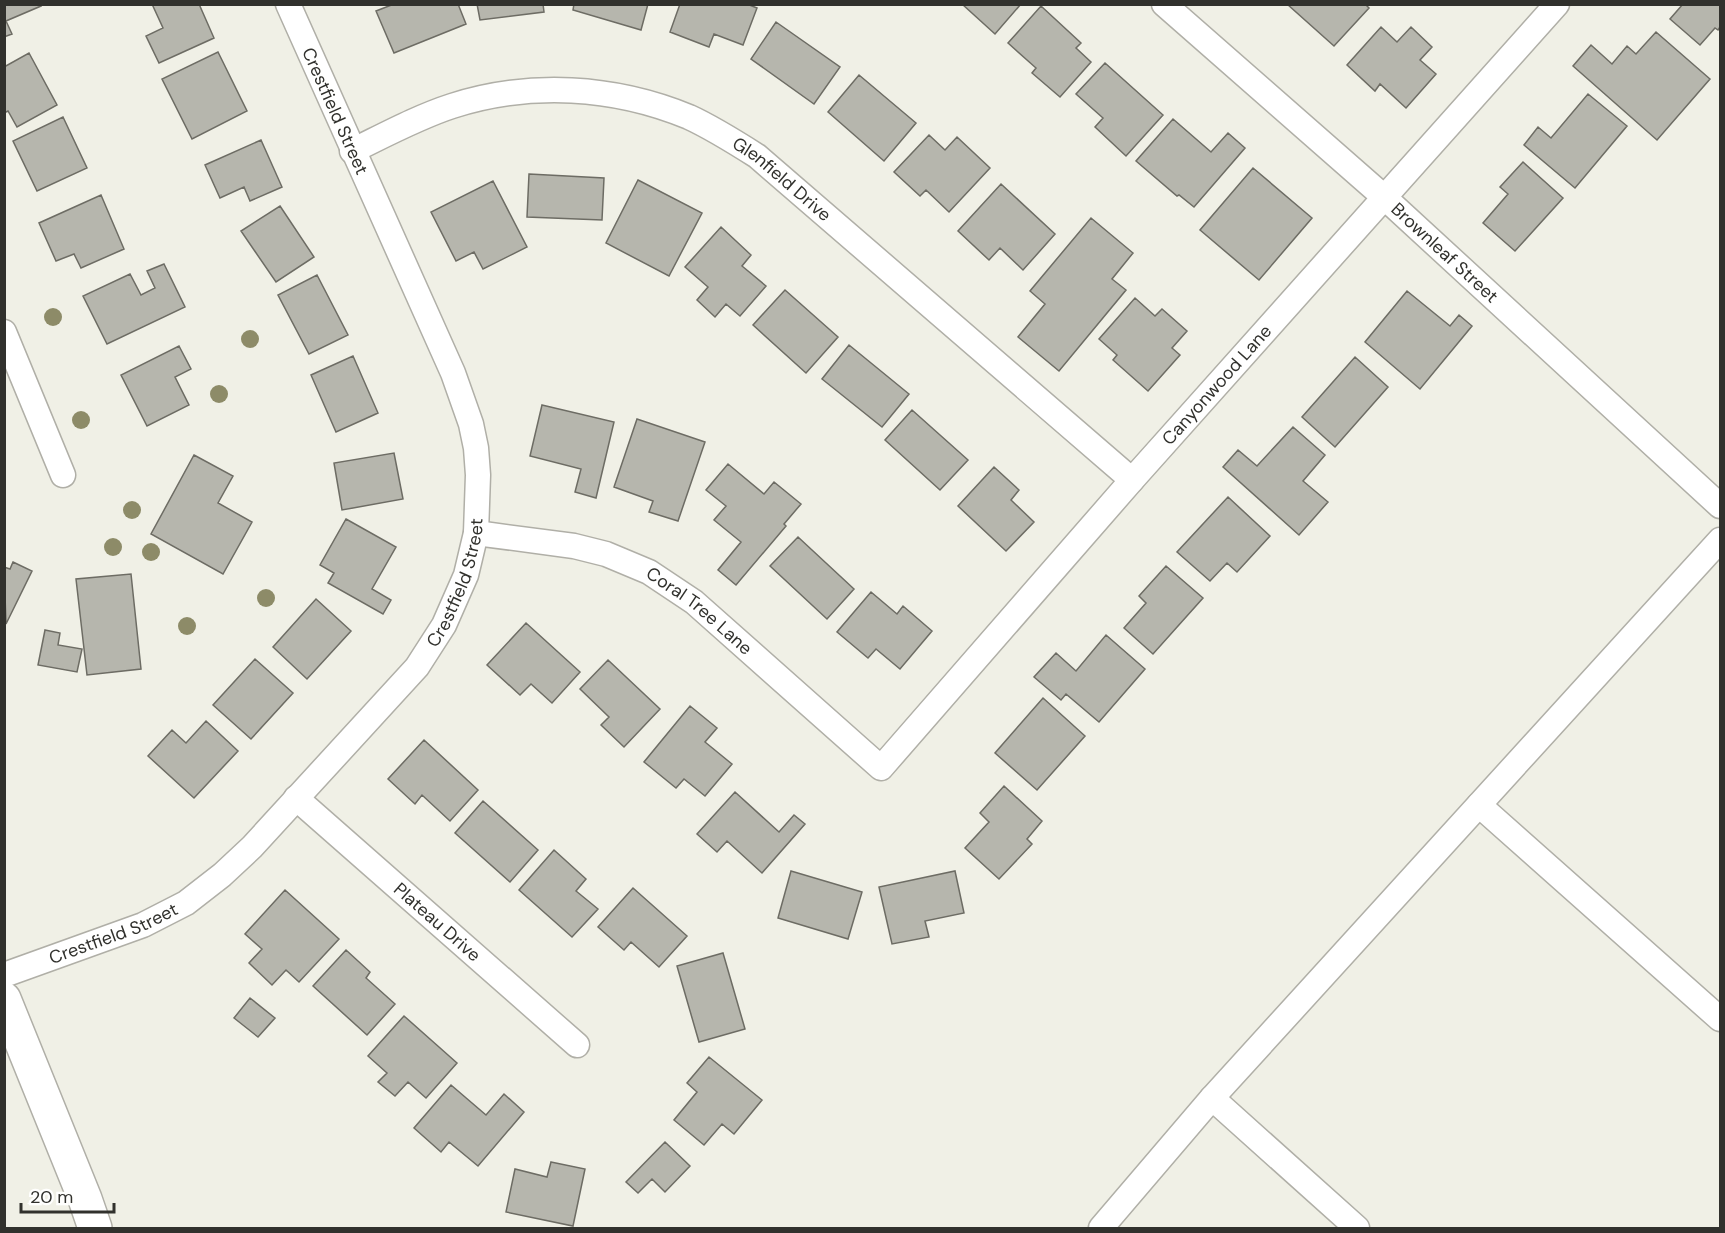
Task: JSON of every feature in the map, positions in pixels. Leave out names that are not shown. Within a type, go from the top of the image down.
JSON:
[{"type":"main road","points":[[4,999],[85,1199],[94,1228]]},
{"type":"street","name":"Crestfield Street","points":[[4,975],[143,925],[186,903],[222,875],[252,847],[417,668],[444,625],[466,575],[476,533],[478,475],[476,447],[471,424],[453,373],[288,4]]},
{"type":"street","name":"Brownleaf Street","points":[[1164,4],[1384,197],[1720,506]]},
{"type":"street","name":"Canyonwood Lane","points":[[881,768],[1132,480],[1557,4]]},
{"type":"street","name":"Glenfield Drive","points":[[352,151],[452,106],[485,97],[519,92],[554,89],[589,91],[646,102],[690,118],[721,133],[757,156],[1132,480]]},
{"type":"street","points":[[4,332],[63,475]]},
{"type":"street","name":"Coral Tree Lane","points":[[476,533],[574,546],[606,554],[649,572],[694,602],[881,768]]},
{"type":"street","points":[[1101,1228],[1212,1098],[1720,540]]},
{"type":"street","name":"Plateau Drive","points":[[296,798],[577,1045]]},
{"type":"street","points":[[1479,805],[1720,1019]]},
{"type":"street","points":[[1212,1098],[1357,1228]]},
{"type":"building","points":[[4,4],[40,4],[41,6],[6,21],[12,34],[4,37]]},
{"type":"building","points":[[152,4],[199,4],[214,38],[159,63],[146,36],[163,28]]},
{"type":"building","points":[[394,4],[458,4],[466,24],[394,53],[376,11]]},
{"type":"building","points":[[477,4],[543,4],[544,12],[480,20]]},
{"type":"building","points":[[574,4],[648,4],[641,30],[573,10]]},
{"type":"building","points":[[680,4],[747,4],[757,8],[743,45],[714,34],[709,47],[670,32]]},
{"type":"building","points":[[962,4],[1021,4],[995,34]]},
{"type":"building","points":[[1287,4],[1365,4],[1369,8],[1334,46]]},
{"type":"building","points":[[1683,4],[1720,4],[1720,27],[1718,30],[1715,28],[1700,45],[1670,19]]},
{"type":"building","points":[[1041,6],[1081,43],[1076,48],[1091,62],[1060,97],[1032,73],[1036,68],[1008,43]]},
{"type":"building","points":[[776,22],[840,67],[814,104],[751,59]]},
{"type":"building","points":[[1381,27],[1397,42],[1411,27],[1432,47],[1420,60],[1436,74],[1406,108],[1380,84],[1375,91],[1347,65]]},
{"type":"building","points":[[1656,32],[1710,79],[1657,140],[1573,66],[1591,45],[1612,64],[1627,46],[1636,54]]},
{"type":"building","points":[[218,52],[247,111],[192,139],[162,79]]},
{"type":"building","points":[[29,53],[57,105],[17,127],[8,111],[4,113],[4,67]]},
{"type":"building","points":[[1105,63],[1163,115],[1126,156],[1095,127],[1103,118],[1076,94]]},
{"type":"building","points":[[859,75],[916,123],[884,161],[828,112]]},
{"type":"building","points":[[1588,94],[1627,126],[1575,188],[1524,145],[1538,127],[1551,138]]},
{"type":"building","points":[[63,117],[87,168],[37,191],[13,141]]},
{"type":"building","points":[[1173,119],[1211,152],[1228,133],[1245,148],[1194,207],[1179,195],[1177,196],[1136,161]]},
{"type":"building","points":[[929,135],[945,150],[957,137],[990,168],[949,212],[926,190],[920,196],[894,172]]},
{"type":"building","points":[[261,140],[282,187],[250,201],[244,187],[220,198],[205,165]]},
{"type":"building","points":[[1523,162],[1563,198],[1515,251],[1483,223],[1508,194],[1500,187]]},
{"type":"building","points":[[1253,168],[1312,218],[1259,280],[1200,230]]},
{"type":"building","points":[[529,174],[604,178],[602,220],[527,217]]},
{"type":"building","points":[[638,180],[702,213],[669,276],[606,243]]},
{"type":"building","points":[[493,181],[527,247],[483,269],[474,252],[456,261],[431,212]]},
{"type":"building","points":[[1001,184],[1055,234],[1023,270],[1000,248],[989,260],[958,231]]},
{"type":"building","points":[[101,195],[124,249],[81,268],[74,254],[56,261],[39,223]]},
{"type":"building","points":[[280,206],[314,257],[276,282],[241,231]]},
{"type":"building","points":[[1091,218],[1133,253],[1112,279],[1126,290],[1059,371],[1018,337],[1045,304],[1030,291]]},
{"type":"building","points":[[721,227],[751,255],[742,266],[766,286],[740,316],[726,304],[715,317],[697,300],[708,287],[685,267]]},
{"type":"building","points":[[164,264],[185,307],[107,344],[83,296],[130,274],[141,295],[155,288],[147,271]]},
{"type":"building","points":[[317,275],[348,335],[309,354],[278,295]]},
{"type":"building","points":[[785,290],[838,337],[806,373],[753,325]]},
{"type":"building","points":[[1407,291],[1450,326],[1459,315],[1472,326],[1420,389],[1365,342]]},
{"type":"building","points":[[1135,298],[1155,316],[1162,309],[1187,331],[1172,348],[1180,355],[1148,391],[1113,360],[1117,355],[1099,339]]},
{"type":"building","points":[[849,345],[909,394],[882,427],[822,379]]},
{"type":"building","points":[[179,346],[191,369],[175,377],[189,405],[147,426],[121,375]]},
{"type":"building","points":[[353,356],[378,413],[336,432],[311,375]]},
{"type":"building","points":[[1355,357],[1388,387],[1335,447],[1302,417]]},
{"type":"building","points":[[542,405],[614,422],[596,498],[575,492],[581,469],[530,456]]},
{"type":"building","points":[[912,410],[968,460],[940,490],[885,440]]},
{"type":"building","points":[[637,419],[705,442],[678,521],[649,512],[653,501],[614,487]]},
{"type":"building","points":[[1293,427],[1325,455],[1303,481],[1328,502],[1299,535],[1223,467],[1238,450],[1257,466]]},
{"type":"building","points":[[394,453],[403,499],[342,510],[334,463]]},
{"type":"building","points":[[194,455],[233,476],[218,503],[252,522],[223,574],[151,534]]},
{"type":"building","points":[[728,464],[764,494],[774,482],[801,504],[784,524],[786,526],[736,585],[718,570],[741,542],[714,520],[726,506],[706,490]]},
{"type":"building","points":[[994,467],[1019,490],[1011,500],[1034,522],[1006,551],[958,506]]},
{"type":"building","points":[[1228,497],[1270,536],[1237,572],[1227,563],[1210,581],[1177,552]]},
{"type":"building","points":[[346,519],[396,547],[372,589],[391,600],[383,614],[328,583],[334,573],[320,565]]},
{"type":"building","points":[[798,537],[854,589],[827,619],[770,566]]},
{"type":"building","points":[[13,562],[32,571],[6,624],[4,567],[10,569]]},
{"type":"building","points":[[1166,566],[1203,598],[1153,654],[1124,628],[1146,603],[1139,596]]},
{"type":"building","points":[[131,574],[141,669],[87,675],[76,579]]},
{"type":"building","points":[[871,592],[897,614],[903,606],[932,631],[900,669],[876,649],[868,658],[837,632]]},
{"type":"building","points":[[316,599],[351,631],[307,679],[273,647]]},
{"type":"building","points":[[526,623],[580,672],[552,703],[531,684],[520,695],[487,665]]},
{"type":"building","points":[[45,630],[60,633],[58,645],[82,649],[77,672],[38,665]]},
{"type":"building","points":[[1106,635],[1145,669],[1099,722],[1066,694],[1061,700],[1034,677],[1056,653],[1076,671]]},
{"type":"building","points":[[255,659],[293,693],[251,739],[213,705]]},
{"type":"building","points":[[608,660],[660,709],[624,747],[601,725],[609,717],[580,689]]},
{"type":"building","points":[[1043,698],[1085,736],[1037,790],[995,753]]},
{"type":"building","points":[[690,706],[717,728],[705,742],[732,764],[705,796],[684,779],[676,788],[644,762]]},
{"type":"building","points":[[206,721],[238,751],[194,798],[148,756],[172,730],[186,743]]},
{"type":"building","points":[[424,740],[478,790],[450,821],[422,795],[415,804],[388,779]]},
{"type":"building","points":[[1004,786],[1042,821],[1027,839],[1032,844],[999,879],[965,848],[989,822],[980,813]]},
{"type":"building","points":[[735,792],[779,832],[794,815],[805,824],[762,873],[727,841],[717,852],[697,834]]},
{"type":"building","points":[[483,801],[538,850],[510,882],[455,833]]},
{"type":"building","points":[[554,850],[586,879],[576,891],[598,909],[572,937],[519,890]]},
{"type":"building","points":[[791,871],[862,892],[848,939],[778,918]]},
{"type":"building","points":[[955,871],[964,913],[925,921],[929,937],[892,944],[879,887]]},
{"type":"building","points":[[633,888],[687,936],[659,967],[631,942],[624,950],[598,927]]},
{"type":"building","points":[[285,890],[339,939],[299,982],[286,970],[272,985],[249,963],[262,949],[245,934]]},
{"type":"building","points":[[346,950],[370,972],[366,978],[395,1004],[367,1035],[313,986]]},
{"type":"building","points":[[723,953],[745,1029],[699,1042],[677,966]]},
{"type":"building","points":[[250,998],[275,1018],[258,1037],[234,1018]]},
{"type":"building","points":[[404,1016],[457,1063],[426,1098],[408,1082],[395,1096],[378,1082],[387,1073],[368,1056]]},
{"type":"building","points":[[709,1057],[762,1100],[734,1134],[722,1124],[704,1145],[674,1120],[697,1092],[687,1083]]},
{"type":"building","points":[[451,1085],[486,1115],[504,1094],[524,1112],[478,1166],[449,1142],[441,1152],[414,1128]]},
{"type":"building","points":[[665,1142],[690,1166],[665,1192],[652,1179],[638,1193],[626,1182]]},
{"type":"building","points":[[551,1162],[585,1169],[573,1226],[506,1212],[515,1169],[547,1177]]}]
